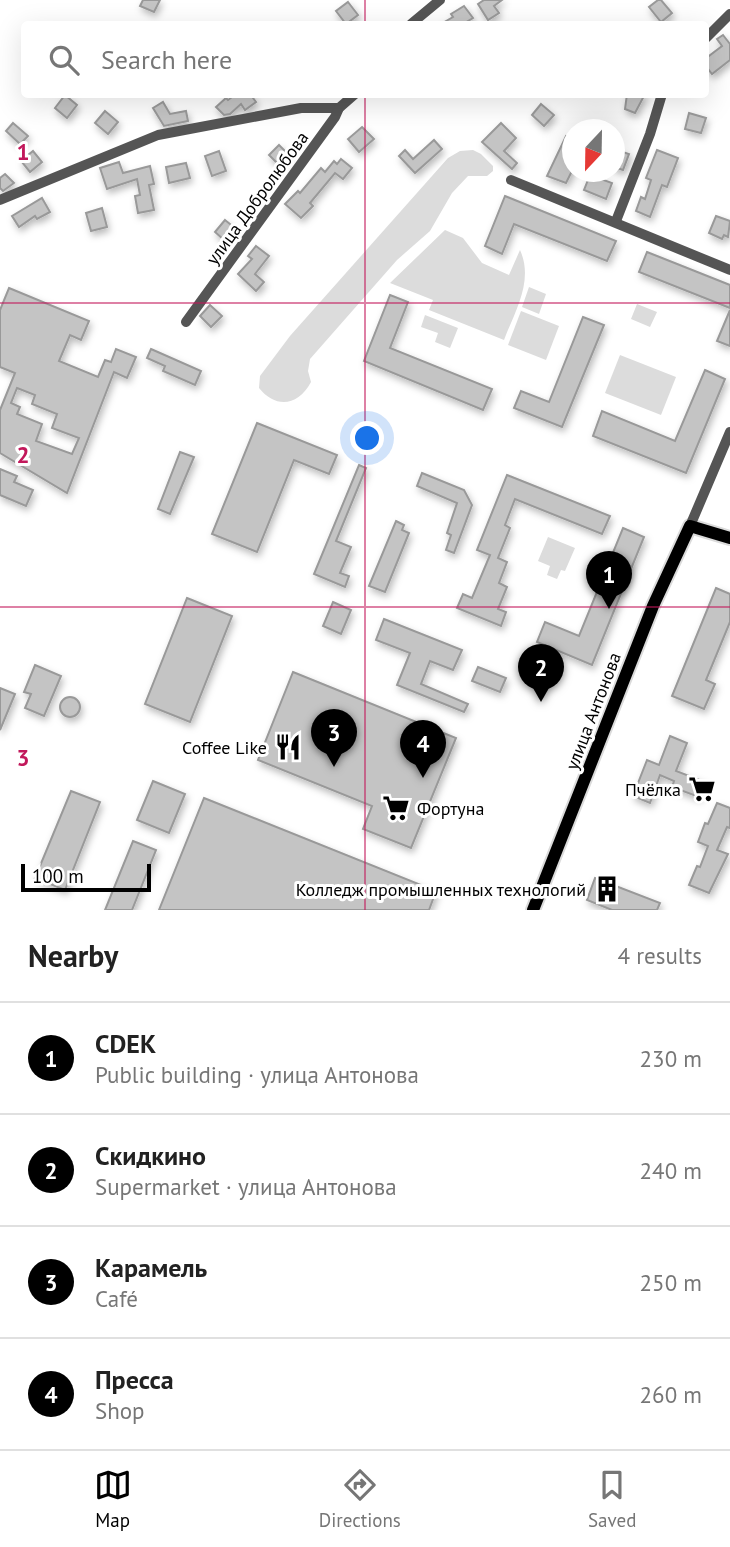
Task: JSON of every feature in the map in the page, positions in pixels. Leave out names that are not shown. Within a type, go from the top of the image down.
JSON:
[{"type":"main road","points":[[690,526],[730,538]]},
{"type":"main road","name":"улица Антонова","points":[[533,910],[653,606],[690,526]]},
{"type":"street","points":[[415,21],[440,0]]},
{"type":"street","points":[[709,34],[730,14]]},
{"type":"street","name":"улица Добролюбова","points":[[186,322],[339,108],[350,98]]},
{"type":"street","points":[[616,221],[650,134],[661,98]]},
{"type":"street","points":[[0,200],[158,135],[301,108],[339,108]]},
{"type":"street","points":[[512,180],[730,270]]},
{"type":"street","name":"улица Антонова","points":[[690,526],[730,432]]},
{"type":"shaded area","points":[[473,150],[493,166],[493,171],[487,176],[468,176],[452,193],[430,231],[397,260],[310,359],[308,371],[311,382],[300,396],[279,402],[266,395],[259,388],[260,376],[290,336],[448,158],[460,151]]},
{"type":"shaded area","points":[[445,230],[463,238],[482,263],[509,275],[520,250],[524,262],[524,284],[504,340],[429,310],[433,300],[390,283]]},
{"type":"shaded area","points":[[529,287],[546,294],[539,314],[522,307]]},
{"type":"shaded area","points":[[637,304],[657,312],[650,327],[631,319]]},
{"type":"shaded area","points":[[521,311],[559,326],[546,360],[508,345]]},
{"type":"shaded area","points":[[425,315],[458,328],[450,348],[435,342],[438,333],[421,327]]},
{"type":"shaded area","points":[[620,355],[676,377],[661,415],[605,393]]},
{"type":"shaded area","points":[[548,537],[575,548],[565,571],[561,570],[557,579],[547,575],[550,566],[538,561]]},
{"type":"building","points":[[143,0],[160,0],[154,12],[140,6]]},
{"type":"building","points":[[484,0],[502,0],[494,6],[499,13],[488,20],[478,4]]},
{"type":"building","points":[[661,0],[672,13],[660,21],[649,7]]},
{"type":"building","points":[[348,2],[358,15],[350,21],[344,21],[336,11]]},
{"type":"building","points":[[464,6],[473,18],[468,21],[446,21],[453,17],[451,14]]},
{"type":"building","points":[[723,35],[730,44],[730,60],[712,74],[709,70],[709,56],[722,46],[717,39]]},
{"type":"building","points":[[63,98],[69,98],[77,105],[67,118],[55,108]]},
{"type":"building","points":[[226,98],[253,98],[256,102],[245,110],[241,104],[230,114],[224,115],[216,107]]},
{"type":"building","points":[[626,98],[643,98],[635,113],[625,109]]},
{"type":"building","points":[[163,102],[170,114],[186,111],[188,121],[164,126],[153,108]]},
{"type":"building","points":[[541,104],[554,115],[544,126],[532,115]]},
{"type":"building","points":[[105,111],[118,122],[108,134],[95,123]]},
{"type":"building","points":[[689,113],[706,118],[701,133],[685,129]]},
{"type":"building","points":[[13,123],[28,136],[20,144],[6,131]]},
{"type":"building","points":[[501,123],[516,138],[504,151],[517,163],[512,169],[482,142]]},
{"type":"building","points":[[362,127],[374,139],[359,152],[348,139]]},
{"type":"building","points":[[434,140],[442,149],[415,173],[399,156],[405,150],[413,159]]},
{"type":"building","points":[[562,144],[562,182],[547,176]]},
{"type":"building","points":[[279,145],[289,155],[279,165],[269,155]]},
{"type":"building","points":[[657,150],[678,158],[667,187],[662,185],[650,217],[636,211],[641,197],[645,199],[651,180],[646,178]]},
{"type":"building","points":[[33,151],[42,162],[30,172],[21,161]]},
{"type":"building","points":[[219,151],[226,171],[212,176],[205,156]]},
{"type":"building","points":[[341,159],[352,168],[343,179],[335,173],[310,203],[313,206],[301,218],[285,204],[298,191],[300,193],[321,168],[325,172],[334,161],[337,164]]},
{"type":"building","points":[[119,162],[123,173],[150,166],[154,184],[149,185],[154,210],[138,213],[135,196],[140,195],[137,179],[107,189],[100,168]]},
{"type":"building","points":[[186,163],[190,178],[169,183],[166,167]]},
{"type":"building","points":[[5,174],[14,183],[3,191],[0,188],[0,178]]},
{"type":"building","points":[[587,182],[612,183],[606,199],[584,190]]},
{"type":"building","points":[[505,196],[616,241],[607,261],[514,224],[502,254],[485,246]]},
{"type":"building","points":[[42,198],[50,212],[37,219],[35,216],[19,227],[12,216]]},
{"type":"building","points":[[102,208],[107,227],[91,231],[86,213]]},
{"type":"building","points":[[716,216],[730,221],[728,237],[724,235],[722,239],[709,233]]},
{"type":"building","points":[[225,220],[235,228],[224,240],[215,232]]},
{"type":"building","points":[[256,246],[269,256],[255,274],[264,282],[256,291],[238,274],[252,259],[248,256]]},
{"type":"building","points":[[647,252],[730,285],[730,308],[639,272]]},
{"type":"building","points":[[9,288],[89,321],[81,340],[70,335],[59,361],[98,377],[105,360],[111,362],[116,349],[136,357],[127,378],[114,372],[67,493],[0,453],[0,410],[15,373],[0,367],[0,310]],"holes":[[[17,388],[35,395],[32,404],[57,414],[52,428],[79,438],[72,454],[36,441],[42,424],[17,414],[20,407],[11,403]]]},
{"type":"building","points":[[390,295],[408,302],[390,348],[492,389],[483,410],[364,361]]},
{"type":"building","points":[[210,305],[222,316],[211,327],[200,316]]},
{"type":"building","points":[[730,310],[730,346],[717,341]]},
{"type":"building","points":[[583,317],[604,325],[562,427],[514,408],[521,391],[549,402]]},
{"type":"building","points":[[151,349],[201,371],[195,385],[163,371],[165,366],[147,358]]},
{"type":"building","points":[[705,370],[725,379],[686,473],[593,436],[602,411],[675,441]]},
{"type":"building","points":[[257,423],[337,455],[329,474],[294,460],[257,552],[212,534]]},
{"type":"building","points":[[180,452],[194,457],[170,514],[158,509]]},
{"type":"building","points":[[359,465],[366,468],[336,541],[351,547],[340,573],[349,576],[345,587],[314,574]]},
{"type":"building","points":[[0,469],[17,476],[14,482],[33,490],[26,506],[0,495]]},
{"type":"building","points":[[422,473],[464,490],[472,505],[454,553],[446,550],[451,535],[447,533],[457,503],[417,486]]},
{"type":"building","points":[[507,475],[610,516],[602,534],[515,499],[505,525],[510,528],[498,558],[507,562],[499,583],[507,587],[498,609],[506,612],[501,626],[457,608],[463,594],[472,598],[490,555],[477,550]]},
{"type":"building","points":[[396,521],[404,525],[402,530],[409,533],[385,592],[369,586]]},
{"type":"building","points":[[623,528],[644,537],[592,665],[537,642],[545,622],[579,636]]},
{"type":"building","points":[[716,588],[730,594],[730,622],[706,680],[715,684],[704,709],[672,696]]},
{"type":"building","points":[[187,598],[232,616],[190,722],[145,704]]},
{"type":"building","points":[[333,602],[351,610],[341,634],[323,626]]},
{"type":"building","points":[[384,619],[462,650],[453,670],[430,661],[421,684],[468,704],[464,712],[397,685],[410,653],[376,640]]},
{"type":"building","points":[[35,665],[61,676],[44,716],[25,708],[31,694],[24,692]]},
{"type":"building","points":[[478,667],[506,678],[500,692],[472,681]]},
{"type":"building","points":[[293,672],[456,738],[411,848],[363,829],[372,806],[258,760]]},
{"type":"building","points":[[0,688],[15,694],[0,730]]},
{"type":"building","points":[[70,697],[77,700],[80,707],[77,714],[70,717],[63,714],[60,707],[63,700]]},
{"type":"building","points":[[670,736],[687,743],[676,771],[705,782],[699,797],[672,787],[674,781],[660,775],[650,803],[633,796],[647,760],[659,765]]},
{"type":"building","points":[[153,781],[185,794],[169,833],[137,820]]},
{"type":"building","points":[[71,791],[100,802],[65,890],[35,878]]},
{"type":"building","points":[[204,798],[436,891],[429,910],[159,910]]},
{"type":"building","points":[[717,803],[730,808],[730,828],[727,827],[717,850],[728,854],[709,893],[689,885],[708,846],[698,842]]},
{"type":"building","points":[[133,841],[156,850],[132,910],[105,910]]},
{"type":"building","name":"Колледж промышленных технологий","points":[[595,878],[660,903],[657,910],[612,910],[587,900]]},
{"type":"place","name":"CDEK","points":[[609,609]]},
{"type":"place","name":"Скидкино","points":[[541,702]]},
{"type":"place","name":"Coffee Like","points":[[288,747]]},
{"type":"place","name":"Карамель","points":[[334,767]]},
{"type":"place","name":"Пресса","points":[[423,778]]},
{"type":"place","name":"Пчёлка","points":[[702,789]]},
{"type":"place","name":"Фортуна","points":[[396,808]]},
{"type":"place","name":"Колледж промышленных технологий","points":[[607,889]]}]
